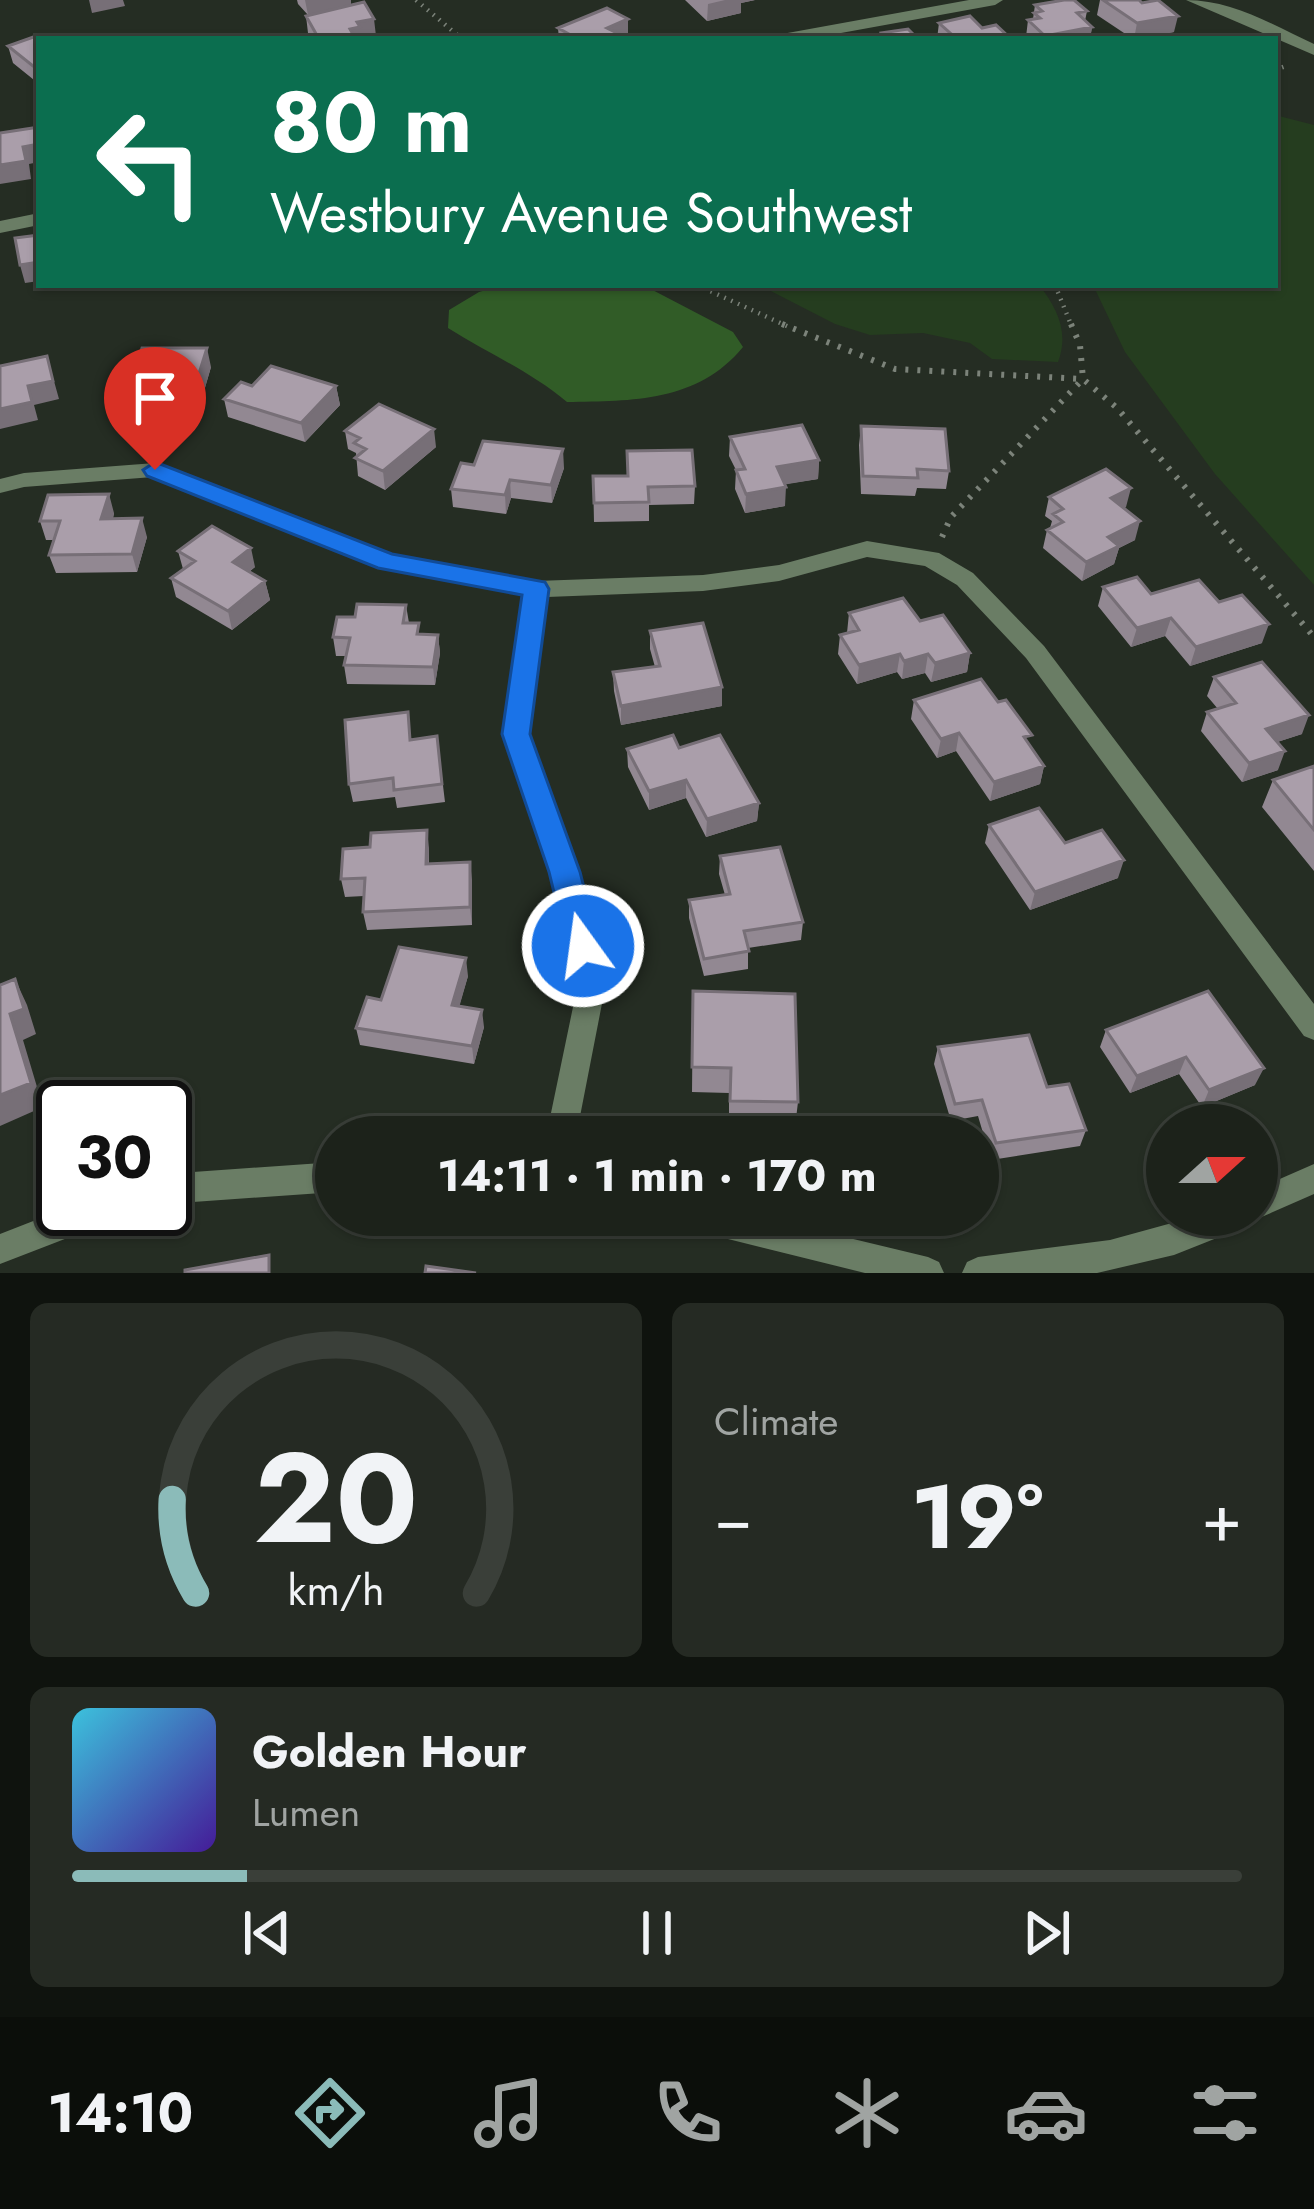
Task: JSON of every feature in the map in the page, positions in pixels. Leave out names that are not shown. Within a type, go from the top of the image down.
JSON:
[{"type":"street","points":[[798,36],[995,0]]},
{"type":"street","points":[[1193,0],[1249,19],[1314,50]]},
{"type":"street","points":[[0,227],[36,220]]},
{"type":"street","points":[[0,487],[24,480],[155,470],[387,562],[536,589],[703,583],[779,573],[867,549],[931,559],[965,579],[1035,652],[1314,1027]]},
{"type":"street","points":[[536,589],[516,734],[565,872],[592,983],[565,1116]]},
{"type":"street","points":[[192,1187],[315,1178]]},
{"type":"street","points":[[1278,1195],[1314,1179]]},
{"type":"street","points":[[0,1249],[36,1235]]},
{"type":"street","points":[[777,1236],[928,1273]]},
{"type":"street","points":[[978,1273],[1096,1259],[1195,1236]]},
{"type":"path","points":[[416,0],[458,36]]},
{"type":"path","points":[[704,288],[895,369],[1083,379],[1117,408],[1314,637]]},
{"type":"path","points":[[931,559],[951,517],[1083,379],[1080,345],[1056,288]]},
{"type":"shaded area","points":[[1278,116],[1314,125],[1314,585],[1215,474],[1125,352],[1094,288],[1278,288]]},
{"type":"shaded area","points":[[493,288],[649,288],[733,332],[743,347],[706,379],[685,388],[639,399],[567,402],[448,328],[449,310]]},
{"type":"shaded area","points":[[765,288],[1041,288],[1060,322],[1062,341],[1058,362],[992,359],[970,343],[923,333],[870,335],[835,324]]},
{"type":"building","points":[[1074,0],[1087,11],[1077,13],[1092,27],[1045,36],[1028,20],[1040,18],[1034,13],[1042,11],[1035,5]]},
{"type":"building","points":[[1103,0],[1158,0],[1178,16],[1137,23]]},
{"type":"building","points":[[364,2],[374,19],[357,22],[360,27],[350,29],[354,36],[317,36],[306,16]]},
{"type":"building","points":[[607,8],[628,19],[607,28],[619,36],[573,36],[558,28]]},
{"type":"building","points":[[970,16],[982,28],[996,25],[1008,36],[954,36],[939,23]]},
{"type":"building","points":[[908,29],[915,36],[882,36]]},
{"type":"building","points":[[36,36],[36,68],[8,46]]},
{"type":"building","points":[[36,127],[36,145],[23,147],[26,161],[0,165],[0,133]]},
{"type":"building","points":[[36,235],[36,262],[20,265],[15,238]]},
{"type":"building","points":[[142,348],[207,348],[197,380],[171,380],[169,386],[155,386],[152,395],[109,395],[117,373],[134,373]]},
{"type":"building","points":[[47,356],[53,381],[28,386],[32,402],[0,409],[0,366]]},
{"type":"building","points":[[271,366],[336,386],[301,423],[224,399],[241,382],[252,386]]},
{"type":"building","points":[[379,404],[434,429],[383,471],[355,458],[366,449],[354,443],[360,438],[345,431]]},
{"type":"building","points":[[802,425],[819,460],[777,467],[786,487],[746,494],[736,470],[745,469],[730,437]]},
{"type":"building","points":[[861,426],[945,429],[949,471],[917,469],[918,478],[863,476]]},
{"type":"building","points":[[483,441],[563,449],[551,485],[510,480],[505,495],[451,489],[461,463],[474,465]]},
{"type":"building","points":[[692,450],[695,486],[648,487],[649,502],[594,503],[593,476],[628,476],[627,451]]},
{"type":"building","points":[[1106,469],[1131,488],[1111,498],[1140,521],[1108,537],[1119,546],[1086,562],[1047,530],[1063,522],[1053,514],[1063,509],[1049,497]]},
{"type":"building","points":[[109,494],[101,519],[142,518],[132,554],[49,555],[60,521],[40,521],[48,495]]},
{"type":"building","points":[[212,526],[251,548],[233,562],[265,581],[228,611],[171,578],[195,561],[178,551]]},
{"type":"building","points":[[1137,577],[1151,594],[1199,580],[1219,602],[1242,595],[1269,624],[1196,647],[1171,618],[1137,628],[1103,587]]},
{"type":"building","points":[[903,598],[920,621],[943,615],[970,653],[935,663],[928,654],[904,661],[900,654],[859,665],[840,635],[859,630],[849,613]]},
{"type":"building","points":[[357,604],[406,605],[403,623],[419,623],[417,634],[438,635],[433,667],[344,665],[350,638],[333,637],[337,617],[355,617]]},
{"type":"building","points":[[703,623],[722,687],[621,706],[613,672],[660,666],[650,631]]},
{"type":"building","points":[[1262,662],[1309,715],[1266,729],[1285,751],[1249,763],[1207,712],[1236,703],[1214,677]]},
{"type":"building","points":[[981,679],[998,702],[1006,700],[1032,735],[1024,737],[1044,766],[994,782],[959,733],[941,739],[914,700]]},
{"type":"building","points":[[408,712],[410,740],[437,736],[442,784],[394,790],[393,778],[349,784],[345,720]]},
{"type":"building","points":[[673,735],[679,748],[720,735],[759,803],[707,819],[686,780],[649,791],[627,749]]},
{"type":"building","points":[[1314,766],[1314,830],[1273,780]]},
{"type":"building","points":[[1039,808],[1065,843],[1102,830],[1124,860],[1035,892],[989,825]]},
{"type":"building","points":[[427,830],[426,864],[470,862],[470,907],[363,912],[365,878],[341,879],[343,849],[370,847],[371,833]]},
{"type":"building","points":[[780,847],[803,922],[744,931],[749,951],[704,959],[689,900],[730,894],[720,856]]},
{"type":"building","points":[[399,947],[466,958],[452,1005],[482,1010],[472,1046],[356,1028],[367,997],[381,1000]]},
{"type":"building","points":[[15,979],[24,1009],[10,1014],[31,1083],[0,1095],[0,985]]},
{"type":"building","points":[[693,991],[795,994],[798,1102],[730,1101],[731,1068],[692,1067]]},
{"type":"building","points":[[1208,991],[1264,1068],[1209,1090],[1186,1057],[1137,1076],[1106,1030]]},
{"type":"building","points":[[1029,1035],[1047,1087],[1069,1084],[1086,1130],[999,1143],[999,1116],[987,1116],[982,1100],[955,1104],[938,1047]]},
{"type":"building","points":[[269,1255],[269,1273],[185,1273],[185,1270]]},
{"type":"building","points":[[426,1266],[476,1273],[425,1273]]},
{"type":"route","points":[[155,470],[387,562],[536,589],[516,734],[565,872],[583,946]]}]
